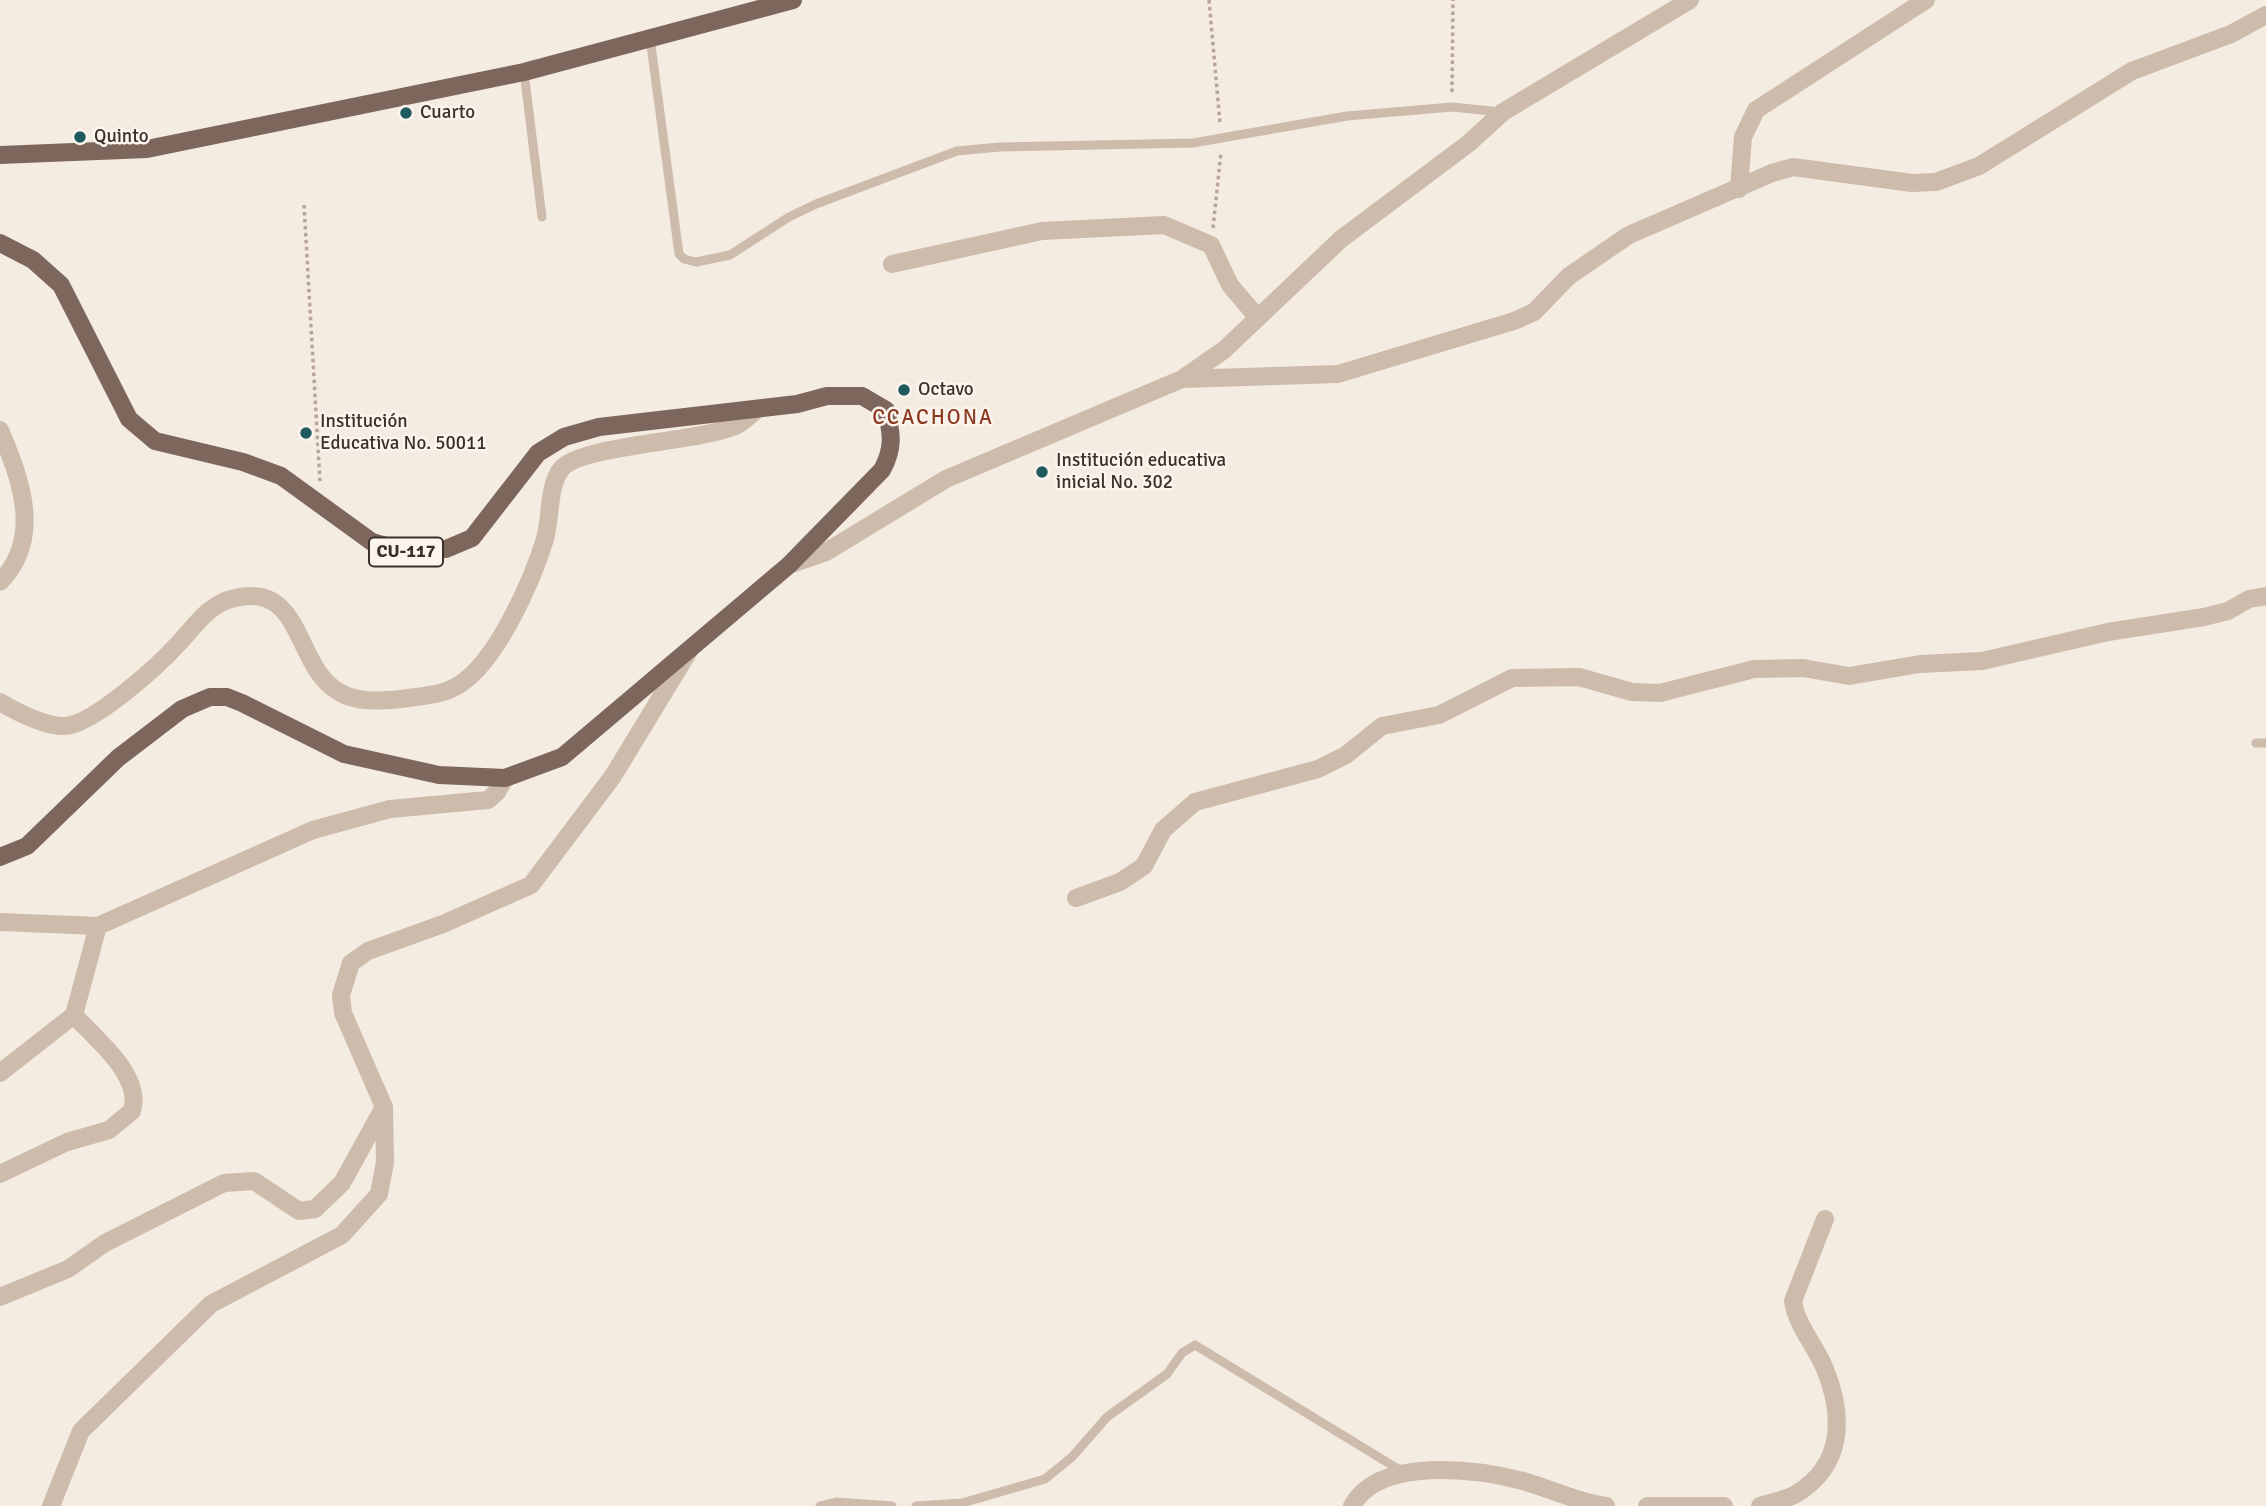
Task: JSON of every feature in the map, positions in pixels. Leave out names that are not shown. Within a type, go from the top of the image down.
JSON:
[{"type":"main road","points":[[0,155],[147,149],[524,72],[793,0]]},
{"type":"main road","name":"CU-117","points":[[0,243],[33,260],[61,285],[130,419],[155,441],[243,462],[281,476],[372,542],[406,552],[446,549],[472,538],[538,453],[564,437],[599,428],[756,410],[827,396],[862,396],[886,410],[892,434],[891,452],[882,470],[789,565],[562,757],[505,778],[439,775],[344,754],[242,703],[227,697],[210,697],[182,709],[118,758],[27,845],[0,858]]},
{"type":"street","points":[[789,565],[826,552],[946,479],[1182,379],[1224,350],[1341,239],[1469,143],[1503,112],[1690,0]]},
{"type":"street","points":[[1739,189],[1743,136],[1756,110],[1926,0]]},
{"type":"street","points":[[1182,379],[1338,374],[1514,321],[1534,312],[1569,276],[1629,235],[1793,167],[1912,183],[1936,182],[1979,166],[2132,71],[2231,34],[2266,16]]},
{"type":"street","points":[[892,264],[1042,231],[1164,225],[1211,245],[1230,285],[1258,318]]},
{"type":"street","points":[[0,702],[39,720],[62,726],[72,725],[122,695],[164,659],[198,619],[216,605],[235,598],[259,596],[283,608],[320,673],[339,693],[357,699],[386,701],[433,695],[456,687],[476,673],[515,608],[545,539],[555,477],[561,469],[578,458],[687,439],[737,426],[756,410]]},
{"type":"street","points":[[0,430],[18,477],[25,525],[18,561],[0,582]]},
{"type":"street","points":[[1076,898],[1120,882],[1144,866],[1163,830],[1195,802],[1318,769],[1346,755],[1382,726],[1439,715],[1512,678],[1579,677],[1632,692],[1660,693],[1754,669],[1804,668],[1849,676],[1920,664],[1982,661],[2108,632],[2204,617],[2266,596]]},
{"type":"street","points":[[51,1506],[81,1431],[211,1304],[342,1235],[379,1194],[385,1162],[384,1107],[343,1013],[341,995],[351,964],[368,951],[443,925],[531,885],[613,776],[695,642]]},
{"type":"street","points":[[0,922],[98,926],[313,830],[390,809],[488,800],[497,792],[505,778]]},
{"type":"street","points":[[0,1073],[74,1015],[98,926]]},
{"type":"street","points":[[0,1174],[67,1142],[109,1130],[132,1111],[133,1091],[118,1063],[74,1015]]},
{"type":"street","points":[[0,1297],[68,1269],[105,1243],[224,1183],[254,1181],[299,1211],[315,1209],[342,1183],[384,1107]]},
{"type":"street","points":[[1760,1506],[1796,1494],[1821,1472],[1839,1432],[1837,1412],[1825,1369],[1795,1313],[1793,1301],[1825,1219]]},
{"type":"street","points":[[1352,1506],[1356,1499],[1388,1475],[1403,1472],[1470,1474],[1521,1480],[1585,1503],[1606,1506]]},
{"type":"street","points":[[1647,1506],[1724,1506]]},
{"type":"lane","points":[[650,38],[679,254],[684,259],[696,262],[730,255],[789,217],[816,204],[957,151],[1000,147],[1193,143],[1347,116],[1451,107],[1503,112]]},
{"type":"lane","points":[[524,72],[542,217]]},
{"type":"lane","points":[[2256,743],[2266,743]]},
{"type":"lane","points":[[916,1506],[961,1503],[1045,1479],[1072,1457],[1107,1416],[1167,1374],[1182,1353],[1195,1345],[1403,1472]]},
{"type":"lane","points":[[820,1506],[836,1502],[892,1506]]},
{"type":"path","points":[[1451,107],[1453,0]]},
{"type":"path","points":[[304,205],[321,504]]},
{"type":"place","name":"Cuarto","points":[[406,113]]},
{"type":"place","name":"Quinto","points":[[80,137]]},
{"type":"place","name":"Octavo","points":[[904,390]]},
{"type":"place","name":"Institución Educativa No. 50011","points":[[306,433]]},
{"type":"place","name":"Institución educativa inicial No. 302","points":[[1042,472]]},
{"type":"district","name":"CCACHONA","points":[[933,418]]}]
